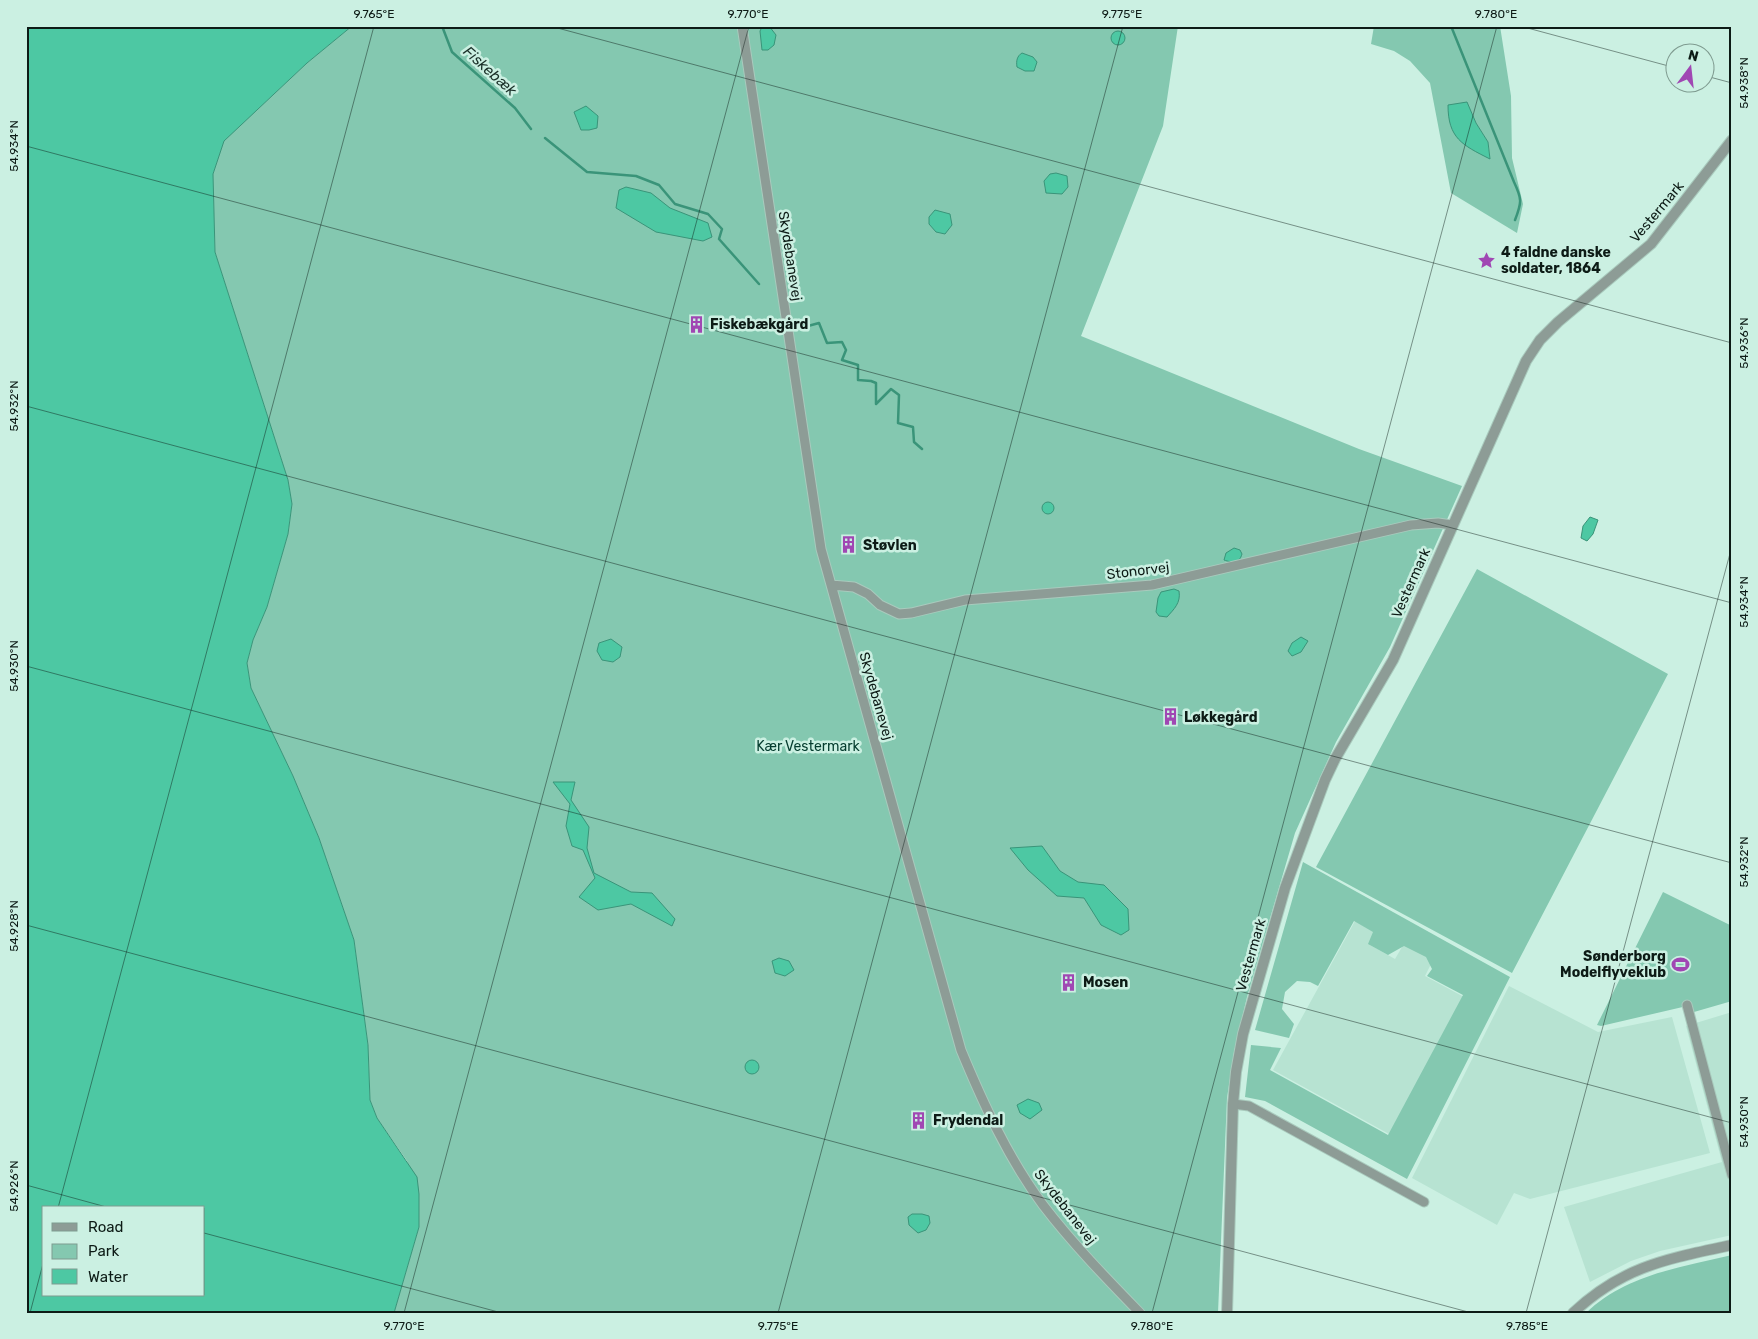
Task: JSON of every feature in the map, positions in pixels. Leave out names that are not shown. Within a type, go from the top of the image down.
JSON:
[{"type":"street","name":"Skydebanevej","points":[[742,26],[821,549],[961,1050],[978,1091],[1020,1170],[1043,1205],[1089,1260],[1140,1313]]},
{"type":"street","name":"Vestermark","points":[[1227,1313],[1233,1104],[1243,1034],[1285,888],[1325,780],[1335,759],[1393,660],[1526,361],[1540,340],[1558,322],[1651,244],[1732,140]]},
{"type":"street","name":"Stonorvej","points":[[831,585],[854,587],[868,594],[880,605],[899,614],[911,613],[965,600],[1152,586],[1411,525],[1438,523],[1452,525]]},
{"type":"street","points":[[1687,1006],[1732,1175]]},
{"type":"street","points":[[1233,1104],[1249,1106],[1424,1202]]},
{"type":"street","points":[[1573,1313],[1599,1291],[1631,1272],[1660,1261],[1732,1246]]},
{"type":"shaded area","points":[[1355,921],[1376,933],[1370,945],[1395,959],[1405,942],[1434,958],[1425,976],[1464,997],[1389,1134],[1273,1070]]},
{"type":"shaded area","points":[[1509,986],[1598,1032],[1672,1017],[1710,1153],[1530,1199],[1514,1193],[1497,1225],[1412,1178]]},
{"type":"shaded area","points":[[1732,1012],[1732,1235],[1660,1251],[1631,1261],[1590,1282],[1564,1207],[1722,1162],[1686,1026]]},
{"type":"green space","name":"Kær Vestermark","points":[[352,26],[1178,26],[1163,126],[1081,336],[1359,449],[1462,486],[1390,647],[1336,742],[1295,833],[1247,997],[1234,1052],[1227,1098],[1218,1313],[394,1313],[419,1227],[407,1161],[377,1118],[370,1100],[368,1045],[354,940],[319,838],[293,776],[251,688],[247,663],[253,640],[267,607],[288,534],[292,504],[288,480],[215,252],[213,174],[223,141],[307,63]]},
{"type":"green space","points":[[1374,26],[1500,26],[1511,96],[1512,158],[1523,204],[1517,233],[1451,193],[1430,83],[1410,61],[1394,51],[1371,44]],"holes":[[[1466,102],[1488,142],[1490,159]]]},
{"type":"green space","points":[[1477,569],[1668,674],[1512,973],[1316,867]]},
{"type":"green space","points":[[1303,862],[1510,977],[1407,1179],[1265,1101],[1245,1097],[1251,1045],[1281,1048],[1270,1070],[1388,1135],[1463,995],[1427,976],[1432,969],[1426,957],[1404,946],[1388,955],[1368,944],[1373,932],[1354,921],[1318,986],[1310,982],[1297,981],[1285,992],[1282,1009],[1294,1024],[1289,1038],[1255,1030]]},
{"type":"green space","name":"Sønderborg Modelflyveklub","points":[[1663,892],[1732,926],[1732,1001],[1694,1012],[1691,1005],[1601,1026],[1597,1025]]},
{"type":"green space","points":[[1732,1255],[1732,1313],[1586,1313],[1601,1300],[1636,1281],[1655,1274]]},
{"type":"water","points":[[26,26],[352,26],[307,63],[224,141],[213,174],[215,252],[288,480],[292,504],[288,534],[267,607],[253,640],[247,663],[251,688],[293,776],[319,838],[354,940],[368,1045],[370,1100],[377,1118],[417,1177],[419,1227],[394,1313],[26,1313]]},
{"type":"water","points":[[769,26],[776,35],[774,45],[768,50],[762,50],[760,31],[762,27]]},
{"type":"water","points":[[1115,31],[1121,31],[1125,38],[1121,45],[1115,45],[1111,41],[1111,35]]},
{"type":"water","points":[[1022,53],[1033,57],[1037,62],[1034,71],[1025,71],[1017,67],[1017,59]]},
{"type":"water","points":[[1467,102],[1476,123],[1488,142],[1490,159],[1464,144],[1454,133],[1448,105]]},
{"type":"water","points":[[586,106],[598,116],[597,128],[581,130],[574,112]]},
{"type":"water","points":[[1056,173],[1067,176],[1068,187],[1062,194],[1046,193],[1044,181],[1050,174]]},
{"type":"water","points":[[626,187],[651,193],[670,208],[708,223],[712,237],[703,241],[656,232],[616,208],[619,190]]},
{"type":"water","points":[[935,210],[950,214],[952,225],[945,234],[936,232],[929,224],[929,217]]},
{"type":"water","points":[[1046,502],[1050,502],[1054,508],[1050,514],[1046,514],[1042,510],[1042,506]]},
{"type":"water","points":[[1590,517],[1598,520],[1593,534],[1587,541],[1581,538],[1583,526]]},
{"type":"water","points":[[1234,548],[1240,550],[1242,554],[1239,560],[1233,562],[1224,560],[1226,553]]},
{"type":"water","points":[[1174,589],[1179,591],[1179,599],[1176,605],[1167,617],[1159,616],[1156,612],[1161,592]]},
{"type":"water","points":[[1301,637],[1308,641],[1301,652],[1292,656],[1288,651],[1292,643]]},
{"type":"water","points":[[611,639],[622,647],[620,657],[613,662],[602,660],[597,651],[599,643]]},
{"type":"water","points":[[553,782],[575,782],[571,800],[589,827],[587,848],[594,873],[631,892],[652,893],[675,919],[672,926],[631,904],[598,910],[579,897],[595,878],[583,850],[572,846],[566,826],[570,804]]},
{"type":"water","points":[[1042,846],[1060,871],[1078,882],[1104,885],[1128,909],[1129,930],[1121,935],[1101,925],[1084,898],[1057,896],[1028,870],[1010,848]]},
{"type":"water","points":[[779,958],[789,961],[794,970],[785,976],[775,973],[772,961]]},
{"type":"water","points":[[752,1060],[757,1062],[759,1067],[757,1072],[752,1074],[747,1072],[745,1067],[747,1062]]},
{"type":"water","points":[[1028,1099],[1039,1103],[1042,1110],[1030,1119],[1020,1113],[1017,1105]]},
{"type":"water","points":[[912,1214],[929,1216],[930,1223],[926,1230],[918,1233],[909,1225],[908,1217]]},
{"type":"waterway","name":"Fiskebæk","points":[[442,26],[452,52],[515,108],[531,129]]},
{"type":"waterway","points":[[1451,26],[1519,193],[1520,205],[1515,220]]},
{"type":"waterway","name":"Fiskebæk","points":[[545,138],[587,172],[636,176],[659,185],[675,204],[708,214],[722,229],[719,239],[759,284]]},
{"type":"waterway","name":"Fiskebæk","points":[[800,321],[808,326],[819,323],[827,343],[842,342],[846,350],[842,360],[858,365],[858,380],[876,383],[876,404],[891,389],[899,395],[898,423],[913,427],[914,442],[922,449]]},
{"type":"place","name":"4 faldne danske soldater, 1864","points":[[1487,260]]},
{"type":"place","name":"Fiskebækgård","points":[[696,324]]},
{"type":"place","name":"Støvlen","points":[[849,545]]},
{"type":"place","name":"Løkkegård","points":[[1170,717]]},
{"type":"place","name":"Sønderborg Modelflyveklub","points":[[1680,964]]},
{"type":"place","name":"Mosen","points":[[1069,982]]},
{"type":"place","name":"Frydendal","points":[[919,1120]]}]
